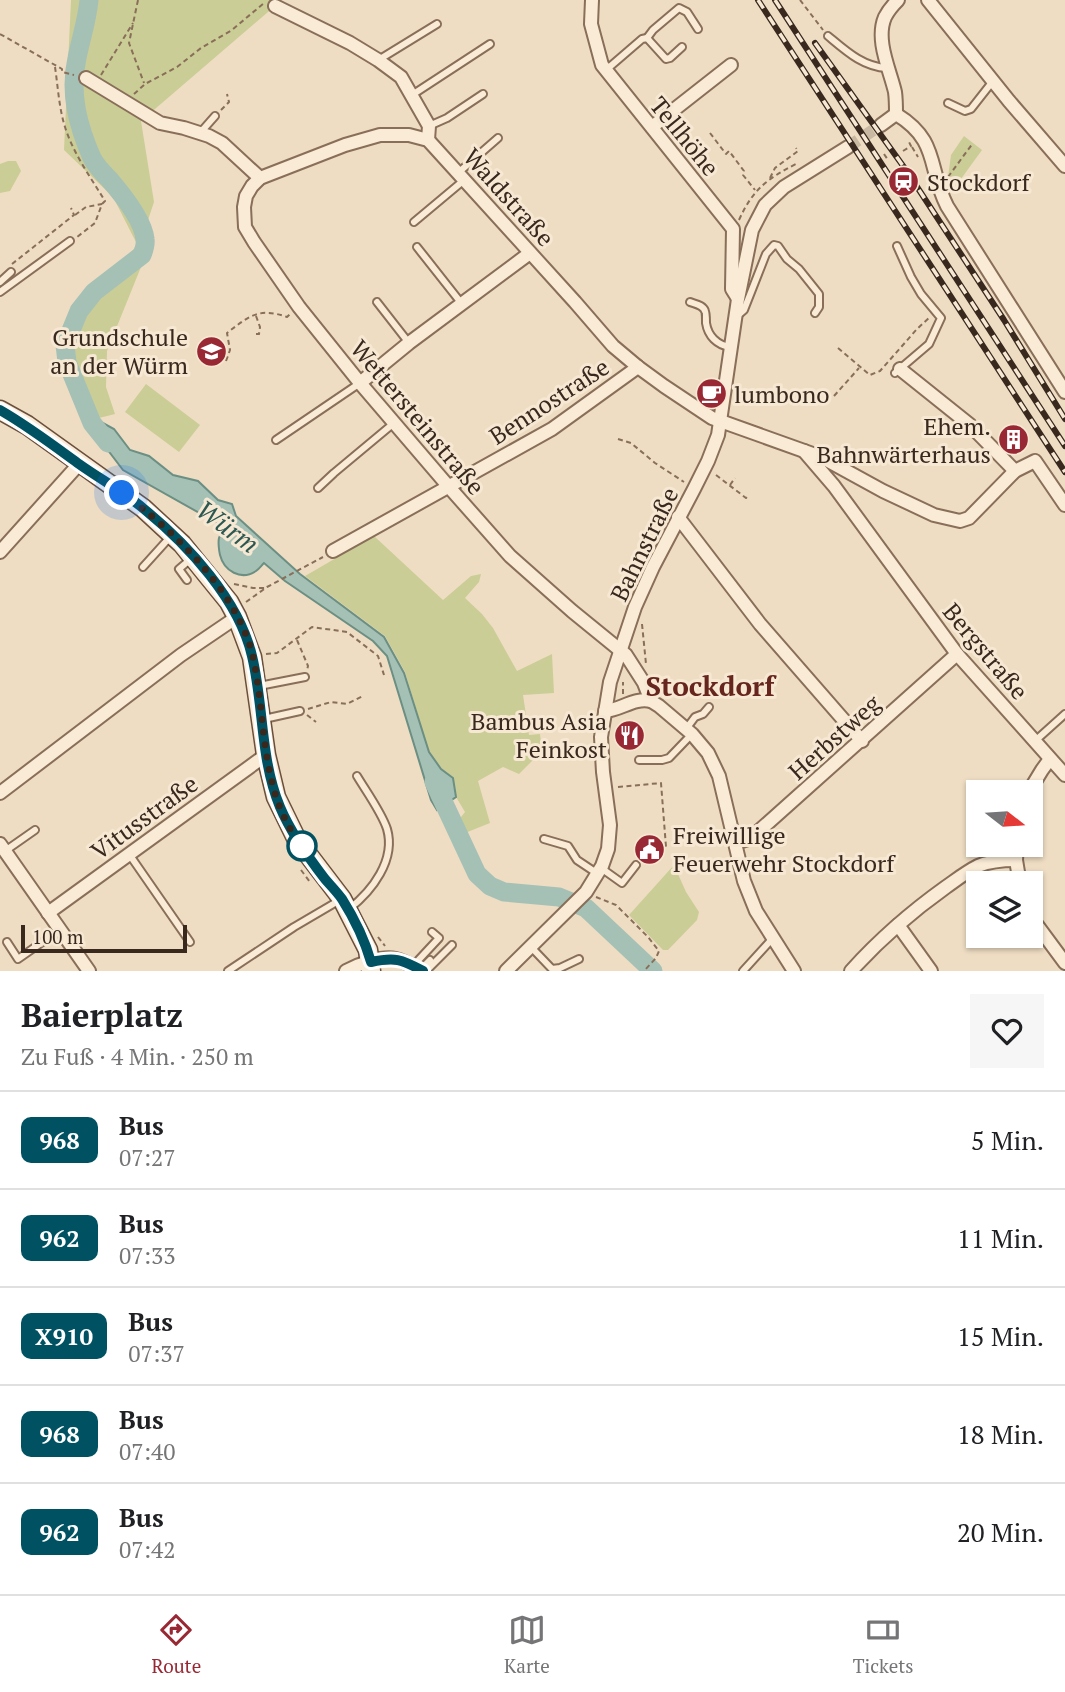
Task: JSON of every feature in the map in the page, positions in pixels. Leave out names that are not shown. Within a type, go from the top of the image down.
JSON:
[{"type":"main road","points":[[0,410],[27,425],[143,508],[193,557],[235,613],[253,657],[266,755],[276,797],[293,834],[369,936],[377,964]]},
{"type":"street","name":"Tellhöhe","points":[[592,0],[591,24],[601,65],[733,229]]},
{"type":"street","points":[[896,114],[894,90],[882,39],[883,20],[898,0]]},
{"type":"street","points":[[928,0],[1065,166]]},
{"type":"street","points":[[270,4],[331,33],[378,60],[401,78],[429,126]]},
{"type":"street","points":[[652,127],[731,65]]},
{"type":"street","points":[[84,77],[160,124],[209,136],[260,178],[345,145],[380,135],[419,136],[428,140]]},
{"type":"street","points":[[881,125],[896,114]]},
{"type":"street","points":[[896,114],[913,126],[925,140],[933,159],[940,192],[947,206],[1065,392]]},
{"type":"street","name":"Waldstraße","points":[[429,126],[428,140],[613,346],[638,368],[700,411],[821,457],[934,515],[960,521],[969,518],[1015,471]]},
{"type":"street","name":"Bahnstraße","points":[[506,971],[586,892],[608,849],[610,825],[601,737],[610,682],[635,607],[705,467],[718,435],[738,299],[757,217],[784,187],[848,147]]},
{"type":"street","name":"Wettersteinstraße","points":[[260,178],[246,196],[245,227],[299,307],[360,383],[510,556],[621,650],[644,683],[651,701]]},
{"type":"street","points":[[733,229],[733,289],[738,299]]},
{"type":"street","points":[[360,383],[530,253]]},
{"type":"street","points":[[895,367],[970,425],[1015,471],[1035,461],[1065,505]]},
{"type":"street","name":"Bennostraße","points":[[333,551],[552,429],[638,368]]},
{"type":"street","name":"Bergstraße","points":[[804,451],[834,486],[957,654],[1065,775]]},
{"type":"street","points":[[0,552],[79,464]]},
{"type":"street","points":[[678,517],[760,624],[862,741]]},
{"type":"street","points":[[0,793],[235,613]]},
{"type":"street","name":"Herbstweg","points":[[735,843],[751,838],[957,654]]},
{"type":"street","points":[[605,711],[637,701],[651,701],[689,731],[708,753],[719,776],[744,881],[756,911],[794,971]]},
{"type":"street","name":"Vitusstraße","points":[[48,913],[266,755]]},
{"type":"street","points":[[1036,780],[1050,759]]},
{"type":"street","points":[[2,848],[89,971]]},
{"type":"street","points":[[851,971],[873,946],[916,908],[979,866],[1001,860],[1016,860],[1018,871]]},
{"type":"street","points":[[898,925],[931,971]]},
{"type":"street","points":[[1043,933],[1065,963]]},
{"type":"street","points":[[346,971],[398,959],[422,968]]},
{"type":"lane","points":[[606,70],[642,39],[647,38],[679,8],[687,12],[698,29]]},
{"type":"lane","points":[[378,60],[438,24]]},
{"type":"lane","points":[[828,36],[855,58],[878,68],[887,68]]},
{"type":"lane","points":[[647,38],[666,59],[682,47]]},
{"type":"lane","points":[[412,95],[490,44]]},
{"type":"lane","points":[[948,103],[965,111],[971,109],[993,81]]},
{"type":"lane","points":[[429,126],[447,118],[483,94]]},
{"type":"lane","points":[[200,133],[215,116]]},
{"type":"lane","points":[[414,222],[498,138]]},
{"type":"lane","points":[[0,292],[70,241]]},
{"type":"lane","points":[[735,318],[744,310],[766,254],[774,245],[778,246],[819,294],[819,307],[815,313]]},
{"type":"lane","points":[[895,367],[929,344],[941,318],[921,294],[897,246]]},
{"type":"lane","points":[[417,247],[462,304]]},
{"type":"lane","points":[[0,282],[10,270]]},
{"type":"lane","points":[[377,302],[409,344]]},
{"type":"lane","points":[[690,302],[706,312],[707,328],[713,339],[730,347]]},
{"type":"lane","points":[[276,440],[360,383]]},
{"type":"lane","points":[[318,488],[394,423]]},
{"type":"lane","points":[[142,567],[173,535]]},
{"type":"lane","points":[[187,580],[179,569],[193,557]]},
{"type":"lane","points":[[257,686],[305,677]]},
{"type":"lane","points":[[639,760],[669,758],[689,731],[695,717],[703,715],[709,707]]},
{"type":"lane","points":[[262,719],[300,710]]},
{"type":"lane","points":[[1035,741],[1065,714]]},
{"type":"lane","points":[[228,971],[294,927],[345,905],[376,882],[388,855],[389,841],[386,827],[357,776]]},
{"type":"lane","points":[[2,848],[35,830]]},
{"type":"lane","points":[[544,839],[568,846],[577,860],[622,883],[636,865]]},
{"type":"lane","points":[[129,854],[190,942]]},
{"type":"lane","points":[[7,943],[18,959],[61,929]]},
{"type":"lane","points":[[422,968],[439,938],[432,932]]},
{"type":"lane","points":[[743,971],[773,938]]},
{"type":"lane","points":[[422,968],[453,945]]},
{"type":"lane","points":[[530,946],[552,969],[579,959]]},
{"type":"path","points":[[138,0],[129,43],[145,84]]},
{"type":"path","points":[[800,0],[828,36]]},
{"type":"path","points":[[137,91],[270,4]]},
{"type":"path","points":[[107,64],[134,22]]},
{"type":"path","points":[[0,34],[62,69],[62,72],[84,77]]},
{"type":"path","points":[[55,67],[65,129],[105,201],[96,223],[70,241]]},
{"type":"path","points":[[215,116],[229,102],[227,94]]},
{"type":"path","points":[[709,133],[726,154],[729,151],[756,191]]},
{"type":"path","points":[[948,177],[972,143]]},
{"type":"path","points":[[911,146],[916,154]]},
{"type":"path","points":[[770,178],[774,167],[798,150],[796,148]]},
{"type":"path","points":[[884,154],[888,160]]},
{"type":"path","points":[[733,229],[746,203],[756,191],[770,178],[803,161]]},
{"type":"path","points":[[10,270],[15,261],[74,215],[86,207],[102,204]]},
{"type":"path","points":[[71,208],[74,215]]},
{"type":"path","points":[[51,225],[54,232]]},
{"type":"path","points":[[44,240],[47,244]]},
{"type":"path","points":[[12,256],[15,261]]},
{"type":"path","points":[[226,362],[230,350],[227,333],[249,316],[271,312],[287,317],[299,307]]},
{"type":"path","points":[[838,348],[870,375],[895,367],[917,329],[935,312]]},
{"type":"path","points":[[256,315],[260,327],[257,334]]},
{"type":"path","points":[[887,357],[895,367]]},
{"type":"path","points":[[834,396],[860,367]]},
{"type":"path","points":[[880,371],[885,376]]},
{"type":"path","points":[[618,439],[631,443],[694,489]]},
{"type":"path","points":[[705,467],[746,498],[748,496]]},
{"type":"path","points":[[730,485],[735,478]]},
{"type":"path","points":[[241,587],[267,587],[276,584],[333,551]]},
{"type":"path","points":[[235,613],[267,587]]},
{"type":"path","points":[[635,607],[642,616],[648,677],[644,683]]},
{"type":"path","points":[[253,657],[277,653],[312,627],[347,632],[379,656],[384,675]]},
{"type":"path","points":[[296,639],[308,666],[305,677]]},
{"type":"path","points":[[300,710],[331,702],[347,704],[363,696]]},
{"type":"path","points":[[605,788],[662,783],[666,846]]},
{"type":"path","points":[[586,892],[616,905],[659,951],[644,971]]},
{"type":"path","points":[[369,936],[386,947],[377,964]]},
{"type":"green space","points":[[71,0],[282,0],[141,121],[154,202],[148,220],[154,238],[150,255],[141,267],[107,351],[106,387],[115,414],[87,421],[60,366],[57,349],[61,331],[84,292],[128,258],[137,244],[113,197],[64,150]]},
{"type":"green space","points":[[964,136],[982,150],[958,183],[948,177],[951,155]]},
{"type":"green space","points":[[16,161],[21,171],[10,191],[0,193],[0,164]]},
{"type":"green space","points":[[146,384],[200,425],[179,452],[125,412]]},
{"type":"green space","points":[[374,536],[443,600],[471,576],[481,574],[479,582],[465,598],[493,628],[517,671],[552,654],[554,693],[523,695],[529,735],[540,734],[542,751],[519,774],[503,767],[478,781],[490,823],[465,833],[457,822],[465,812],[456,797],[453,778],[441,769],[429,752],[405,672],[385,636],[305,576]]},
{"type":"green space","points":[[674,865],[699,912],[697,920],[668,950],[663,950],[629,915]]},
{"type":"water","points":[[101,422],[114,429],[130,450],[149,456],[173,475],[198,481],[218,500],[232,504],[236,516],[300,574],[384,637],[404,673],[429,752],[441,769],[453,778],[456,797],[437,810],[431,800],[387,656],[373,641],[285,581],[264,563],[256,571],[245,575],[229,570],[222,561],[219,546],[219,537],[226,528],[123,470],[92,423]]},
{"type":"waterway","name":"Würm","points":[[89,0],[75,71],[79,122],[94,161],[131,208],[145,241],[142,255],[94,292],[79,311],[65,345],[67,362],[92,423],[108,443]]},
{"type":"waterway","name":"Würm","points":[[434,782],[477,874],[490,886],[504,892],[559,897],[586,908],[653,971]]},
{"type":"tunnel","points":[[848,147],[881,125]]},
{"type":"railway","points":[[758,0],[1065,472]]},
{"type":"railway","points":[[775,0],[1065,446]]},
{"type":"railway","points":[[815,43],[906,170],[1065,419]]},
{"type":"bus line","name":"968","points":[[0,410],[27,425],[143,508],[182,544],[207,573],[237,617],[253,657],[266,755],[276,797],[293,834],[342,899],[368,950],[371,962],[398,959],[423,971]]},
{"type":"place","name":"Stockdorf","points":[[904,182]]},
{"type":"place","name":"Grundschule an der Würm","points":[[211,351]]},
{"type":"place","name":"lumbono","points":[[711,394]]},
{"type":"place","name":"Ehem. Bahnwärterhaus","points":[[1014,440]]},
{"type":"place","name":"Bambus Asia Feinkost","points":[[630,735]]},
{"type":"place","name":"Freiwillige Feuerwehr Stockdorf","points":[[650,849]]},
{"type":"district","name":"Stockdorf","points":[[710,685]]},
{"type":"route","points":[[122,493],[143,508],[182,544],[207,573],[237,617],[253,657],[266,755],[276,797],[293,834],[302,846]]}]
